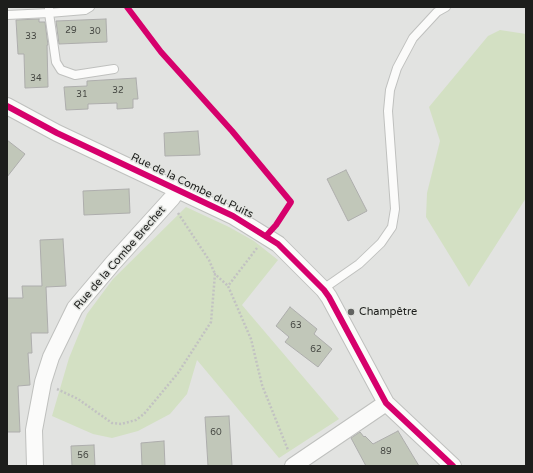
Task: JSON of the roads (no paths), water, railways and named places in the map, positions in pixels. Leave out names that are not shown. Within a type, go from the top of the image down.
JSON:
[{"type":"street","name":"Rue de la Combe du Puits","points":[[7,106],[175,193],[233,216],[278,244],[329,297],[386,403],[453,466]]},
{"type":"street","name":"Rue de la Combe Brechet","points":[[35,466],[34,430],[42,382],[51,357],[75,308],[175,193]]},
{"type":"street","points":[[294,466],[386,403]]},
{"type":"lane","points":[[7,15],[49,10],[85,10],[90,7]]},
{"type":"lane","points":[[322,289],[359,264],[381,243],[392,227],[395,209],[388,111],[390,90],[396,68],[413,38],[437,12],[446,7]]},
{"type":"lane","points":[[49,10],[56,62],[61,70],[75,75],[114,69]]},
{"type":"place","name":"Champêtre","points":[[351,312]]}]
